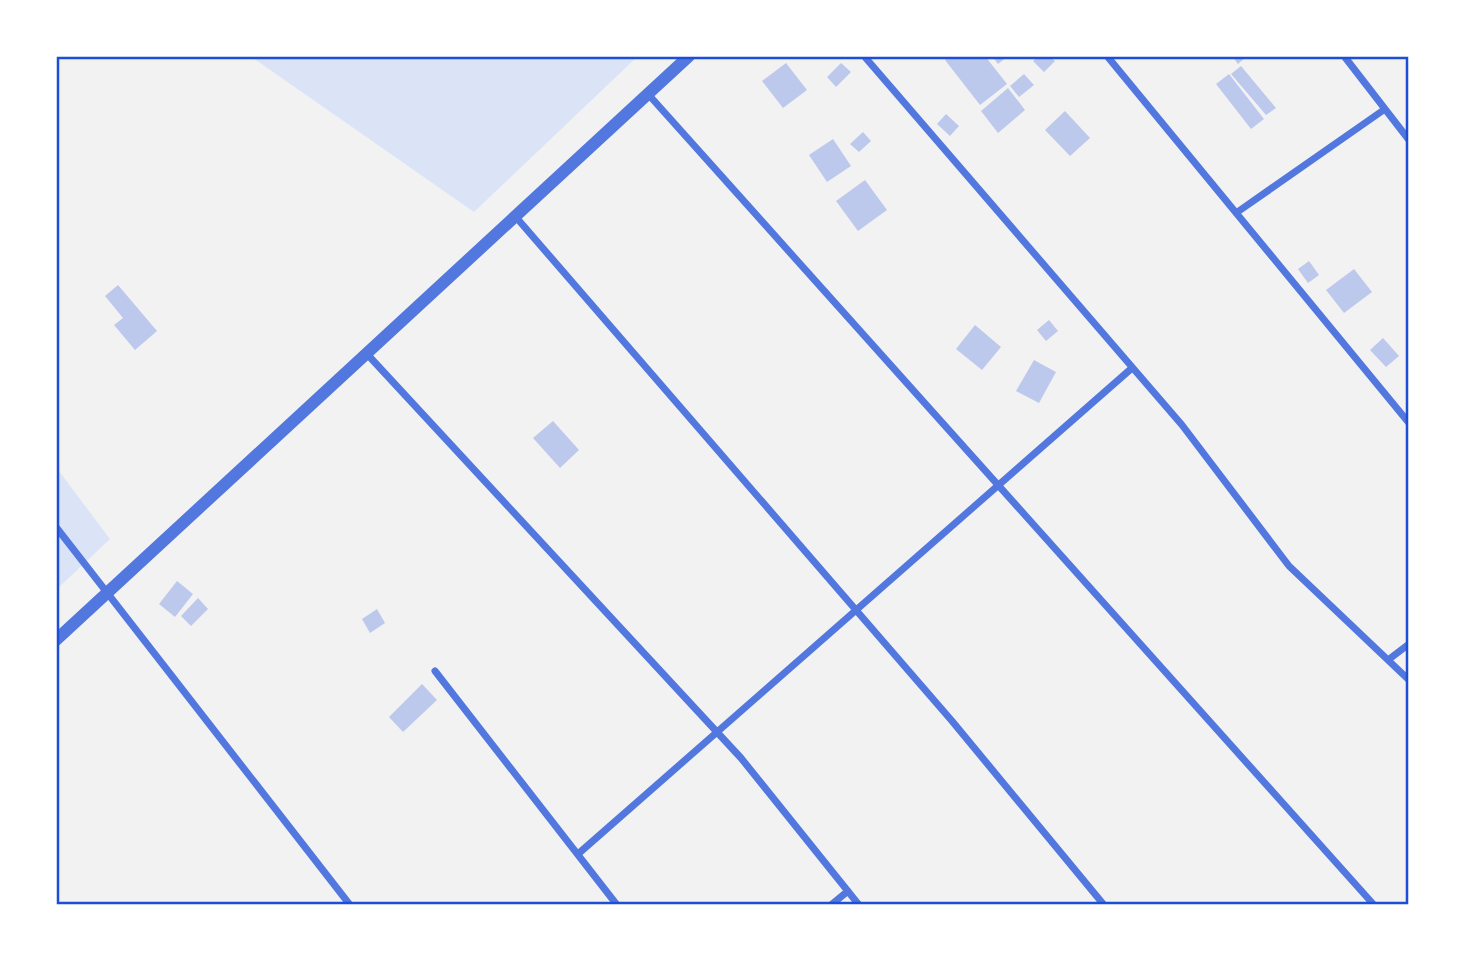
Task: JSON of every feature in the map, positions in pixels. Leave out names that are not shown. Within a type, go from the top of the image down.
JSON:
[{"type":"street","points":[[56,640],[689,56]]},
{"type":"street","points":[[864,56],[1182,425],[1289,566],[1409,680]]},
{"type":"street","points":[[1107,56],[1409,423]]},
{"type":"street","points":[[1344,56],[1409,141]]},
{"type":"street","points":[[648,94],[1374,905]]},
{"type":"street","points":[[1236,213],[1385,109]]},
{"type":"street","points":[[515,216],[856,610],[1104,905]]},
{"type":"street","points":[[367,354],[717,732],[859,905]]},
{"type":"street","points":[[578,854],[1132,368]]},
{"type":"street","points":[[56,527],[350,905]]},
{"type":"street","points":[[1388,660],[1409,644]]},
{"type":"street","points":[[435,671],[617,905]]},
{"type":"street","points":[[831,905],[848,891]]},
{"type":"shaded area","points":[[250,56],[638,56],[474,212]]},
{"type":"shaded area","points":[[56,467],[110,539],[56,590]]},
{"type":"building","points":[[950,56],[985,56],[1007,84],[980,105],[945,60]]},
{"type":"building","points":[[992,56],[1008,56],[998,64]]},
{"type":"building","points":[[1038,56],[1049,56],[1055,61],[1044,72],[1033,61]]},
{"type":"building","points":[[1232,56],[1247,56],[1238,64]]},
{"type":"building","points":[[786,63],[807,90],[783,108],[762,81]]},
{"type":"building","points":[[841,63],[851,72],[836,87],[827,77]]},
{"type":"building","points":[[1241,66],[1276,108],[1266,115],[1231,74]]},
{"type":"building","points":[[1024,74],[1034,85],[1019,97],[1010,86]]},
{"type":"building","points":[[1229,74],[1264,119],[1251,129],[1216,84]]},
{"type":"building","points":[[1008,88],[1025,110],[998,133],[981,111]]},
{"type":"building","points":[[1065,111],[1090,138],[1070,156],[1045,130]]},
{"type":"building","points":[[946,114],[959,126],[950,136],[937,124]]},
{"type":"building","points":[[863,132],[871,141],[859,152],[850,144]]},
{"type":"building","points":[[833,139],[851,166],[827,182],[809,155]]},
{"type":"building","points":[[865,180],[887,210],[858,231],[836,201]]},
{"type":"building","points":[[1309,261],[1319,275],[1308,283],[1298,269]]},
{"type":"building","points":[[1354,269],[1372,292],[1344,313],[1326,290]]},
{"type":"building","points":[[118,285],[157,331],[135,350],[114,325],[123,318],[105,296]]},
{"type":"building","points":[[1049,320],[1058,331],[1046,341],[1037,330]]},
{"type":"building","points":[[975,325],[1001,347],[982,370],[956,349]]},
{"type":"building","points":[[1383,338],[1399,356],[1386,367],[1370,350]]},
{"type":"building","points":[[1034,360],[1056,372],[1039,403],[1016,391]]},
{"type":"building","points":[[553,421],[579,450],[560,468],[533,438]]},
{"type":"building","points":[[177,581],[193,594],[175,617],[159,604]]},
{"type":"building","points":[[198,598],[208,609],[191,626],[181,616]]},
{"type":"building","points":[[377,609],[385,623],[370,633],[362,619]]},
{"type":"building","points":[[422,684],[437,700],[403,732],[389,717]]}]
